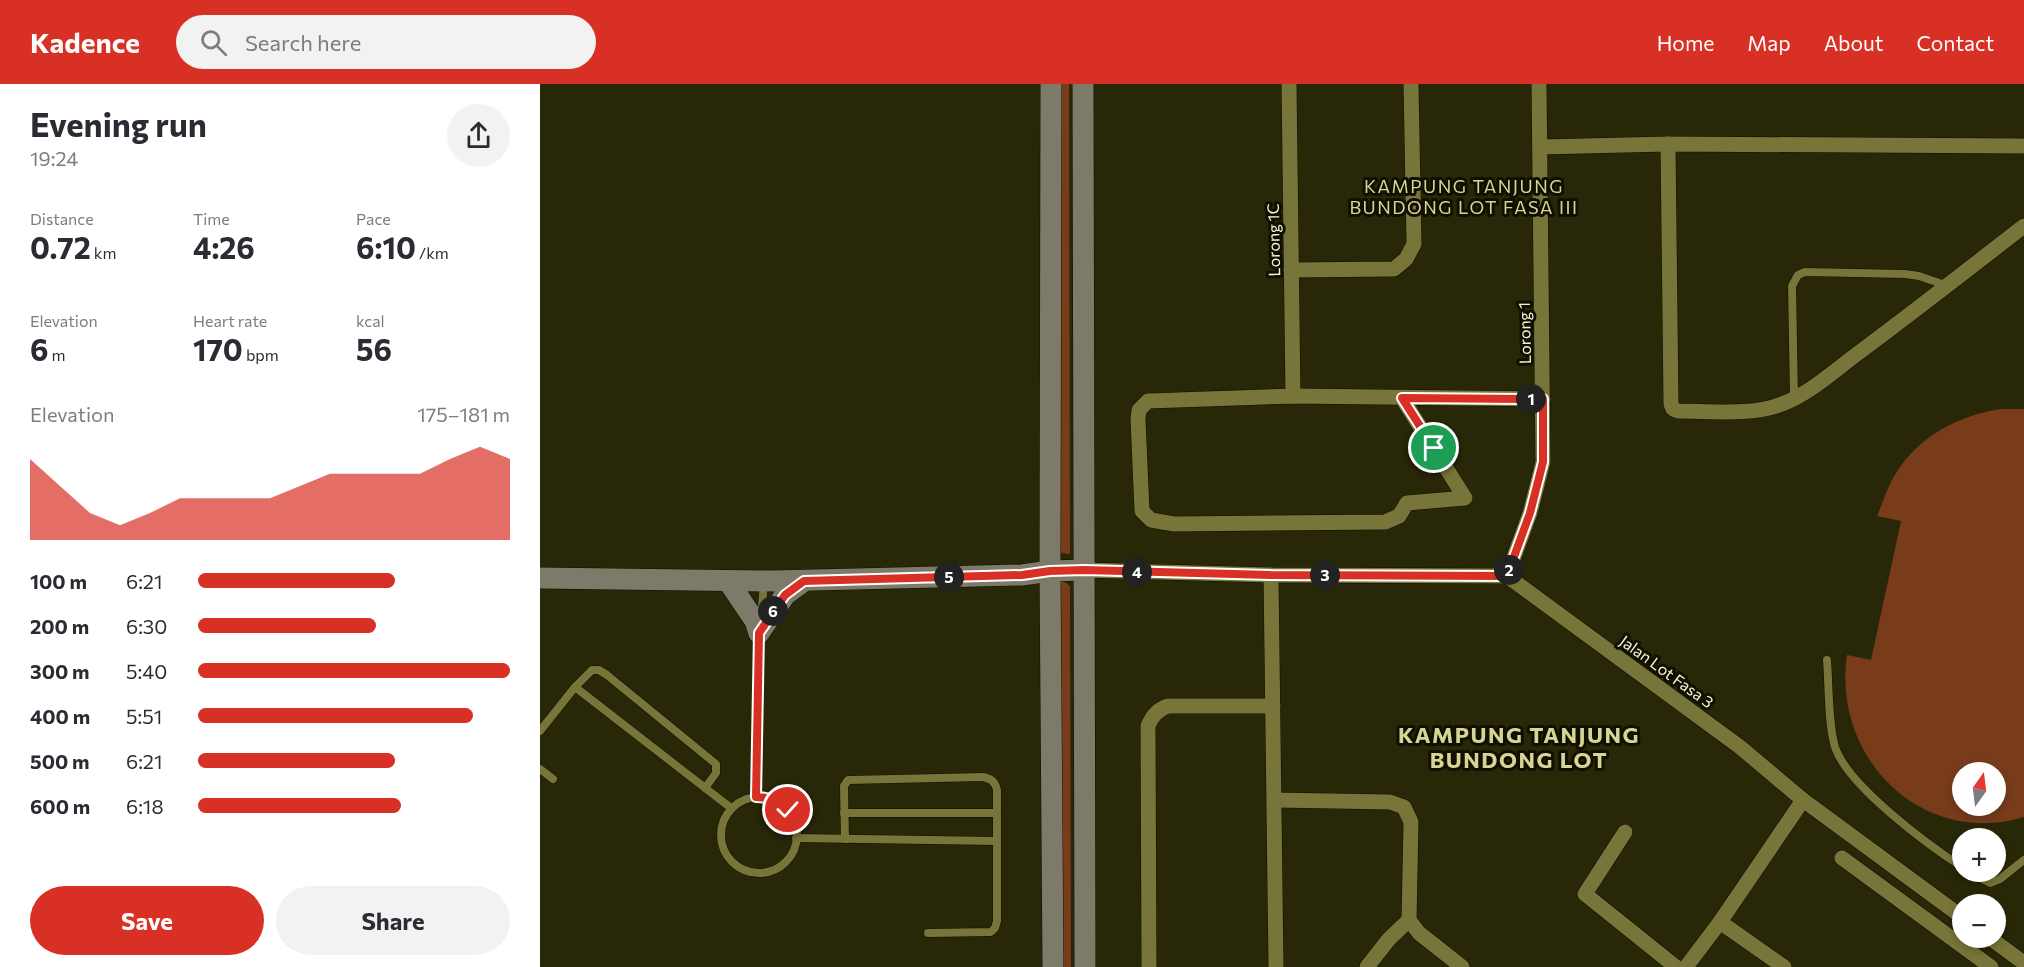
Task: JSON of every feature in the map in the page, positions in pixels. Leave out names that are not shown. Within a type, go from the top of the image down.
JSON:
[{"type":"main road","points":[[1051,84],[1050,571],[1053,967]]},
{"type":"main road","points":[[1083,84],[1085,967]]},
{"type":"main road","points":[[540,578],[804,581],[1022,575],[1084,570]]},
{"type":"main road","points":[[728,581],[755,621],[759,633]]},
{"type":"main road","points":[[759,633],[785,595],[804,581]]},
{"type":"street","name":"Lorong 1C","points":[[1289,84],[1293,396]]},
{"type":"street","points":[[1292,270],[1394,269],[1407,259],[1413,244],[1411,84]]},
{"type":"street","name":"Lorong 1","points":[[1507,576],[1530,513],[1543,462],[1539,84]]},
{"type":"street","points":[[1540,147],[1668,144],[2024,146]]},
{"type":"street","points":[[1668,144],[1671,407],[1678,411],[1756,411],[1794,399],[1948,286],[2024,226]]},
{"type":"street","points":[[1402,398],[1465,498],[1407,503],[1399,516],[1385,522],[1174,524],[1158,522],[1146,517],[1142,511],[1139,410],[1143,405],[1155,400],[1293,396],[1543,399]]},
{"type":"street","points":[[1084,570],[1271,575],[1507,576]]},
{"type":"street","points":[[1271,575],[1276,967]]},
{"type":"street","name":"Jalan Lot Fasa 3","points":[[1507,576],[1740,747],[1803,800],[1952,910]]},
{"type":"street","points":[[1149,967],[1148,726],[1150,721],[1156,712],[1168,706],[1273,706]]},
{"type":"street","points":[[1275,800],[1390,802],[1404,807],[1411,822],[1408,921],[1419,933],[1462,967]]},
{"type":"street","points":[[1686,967],[1720,922],[1803,800]]},
{"type":"street","points":[[1625,832],[1585,894],[1676,967]]},
{"type":"street","points":[[1842,858],[1991,967]]},
{"type":"street","points":[[1368,967],[1389,939],[1408,921]]},
{"type":"street","points":[[1720,922],[1784,967]]},
{"type":"street","points":[[2004,948],[2024,963]]},
{"type":"lane","points":[[1794,399],[1792,286],[1798,275],[1805,272],[1905,274],[1919,276],[1948,286]]},
{"type":"lane","points":[[756,797],[759,633],[764,581]]},
{"type":"lane","points":[[1827,660],[1833,737],[1839,757],[1872,798],[1952,859]]},
{"type":"lane","points":[[540,731],[574,687],[592,670],[599,670],[716,764],[716,773],[705,788]]},
{"type":"lane","points":[[574,687],[731,808]]},
{"type":"lane","points":[[540,769],[553,779]]},
{"type":"lane","points":[[845,839],[844,786],[848,780],[983,777],[991,779],[995,784],[997,813],[997,921],[995,928],[987,932],[928,933]]},
{"type":"lane","points":[[756,797],[772,800],[788,810],[794,820],[796,838],[793,852],[779,867],[760,873],[740,868],[726,854],[722,845],[722,825],[731,808],[740,801],[756,797]]},
{"type":"lane","points":[[844,813],[997,813]]},
{"type":"lane","points":[[796,838],[996,841]]},
{"type":"lane","points":[[2006,874],[2024,860]]},
{"type":"shaded area","points":[[1053,84],[1069,84],[1070,554],[1054,552]]},
{"type":"shaded area","points":[[2000,409],[2024,409],[2024,817],[1986,823],[1951,819],[1919,806],[1891,786],[1869,759],[1854,728],[1846,693],[1847,655],[1871,660],[1901,521],[1877,516],[1890,483],[1916,448],[1941,430],[1969,417]]},
{"type":"shaded area","points":[[1054,574],[1070,586],[1071,967],[1054,967]]},
{"type":"district","name":"KAMPUNG TANJUNG BUNDONG LOT FASA III","points":[[1464,196]]},
{"type":"district","name":"KAMPUNG TANJUNG BUNDONG LOT","points":[[1519,746]]},
{"type":"route","points":[[788,810],[778,802],[756,797],[759,633],[785,595],[804,581],[1022,575],[1084,570],[1271,575],[1464,574],[1507,576],[1530,513],[1543,462],[1543,399],[1402,398],[1434,448]]}]
